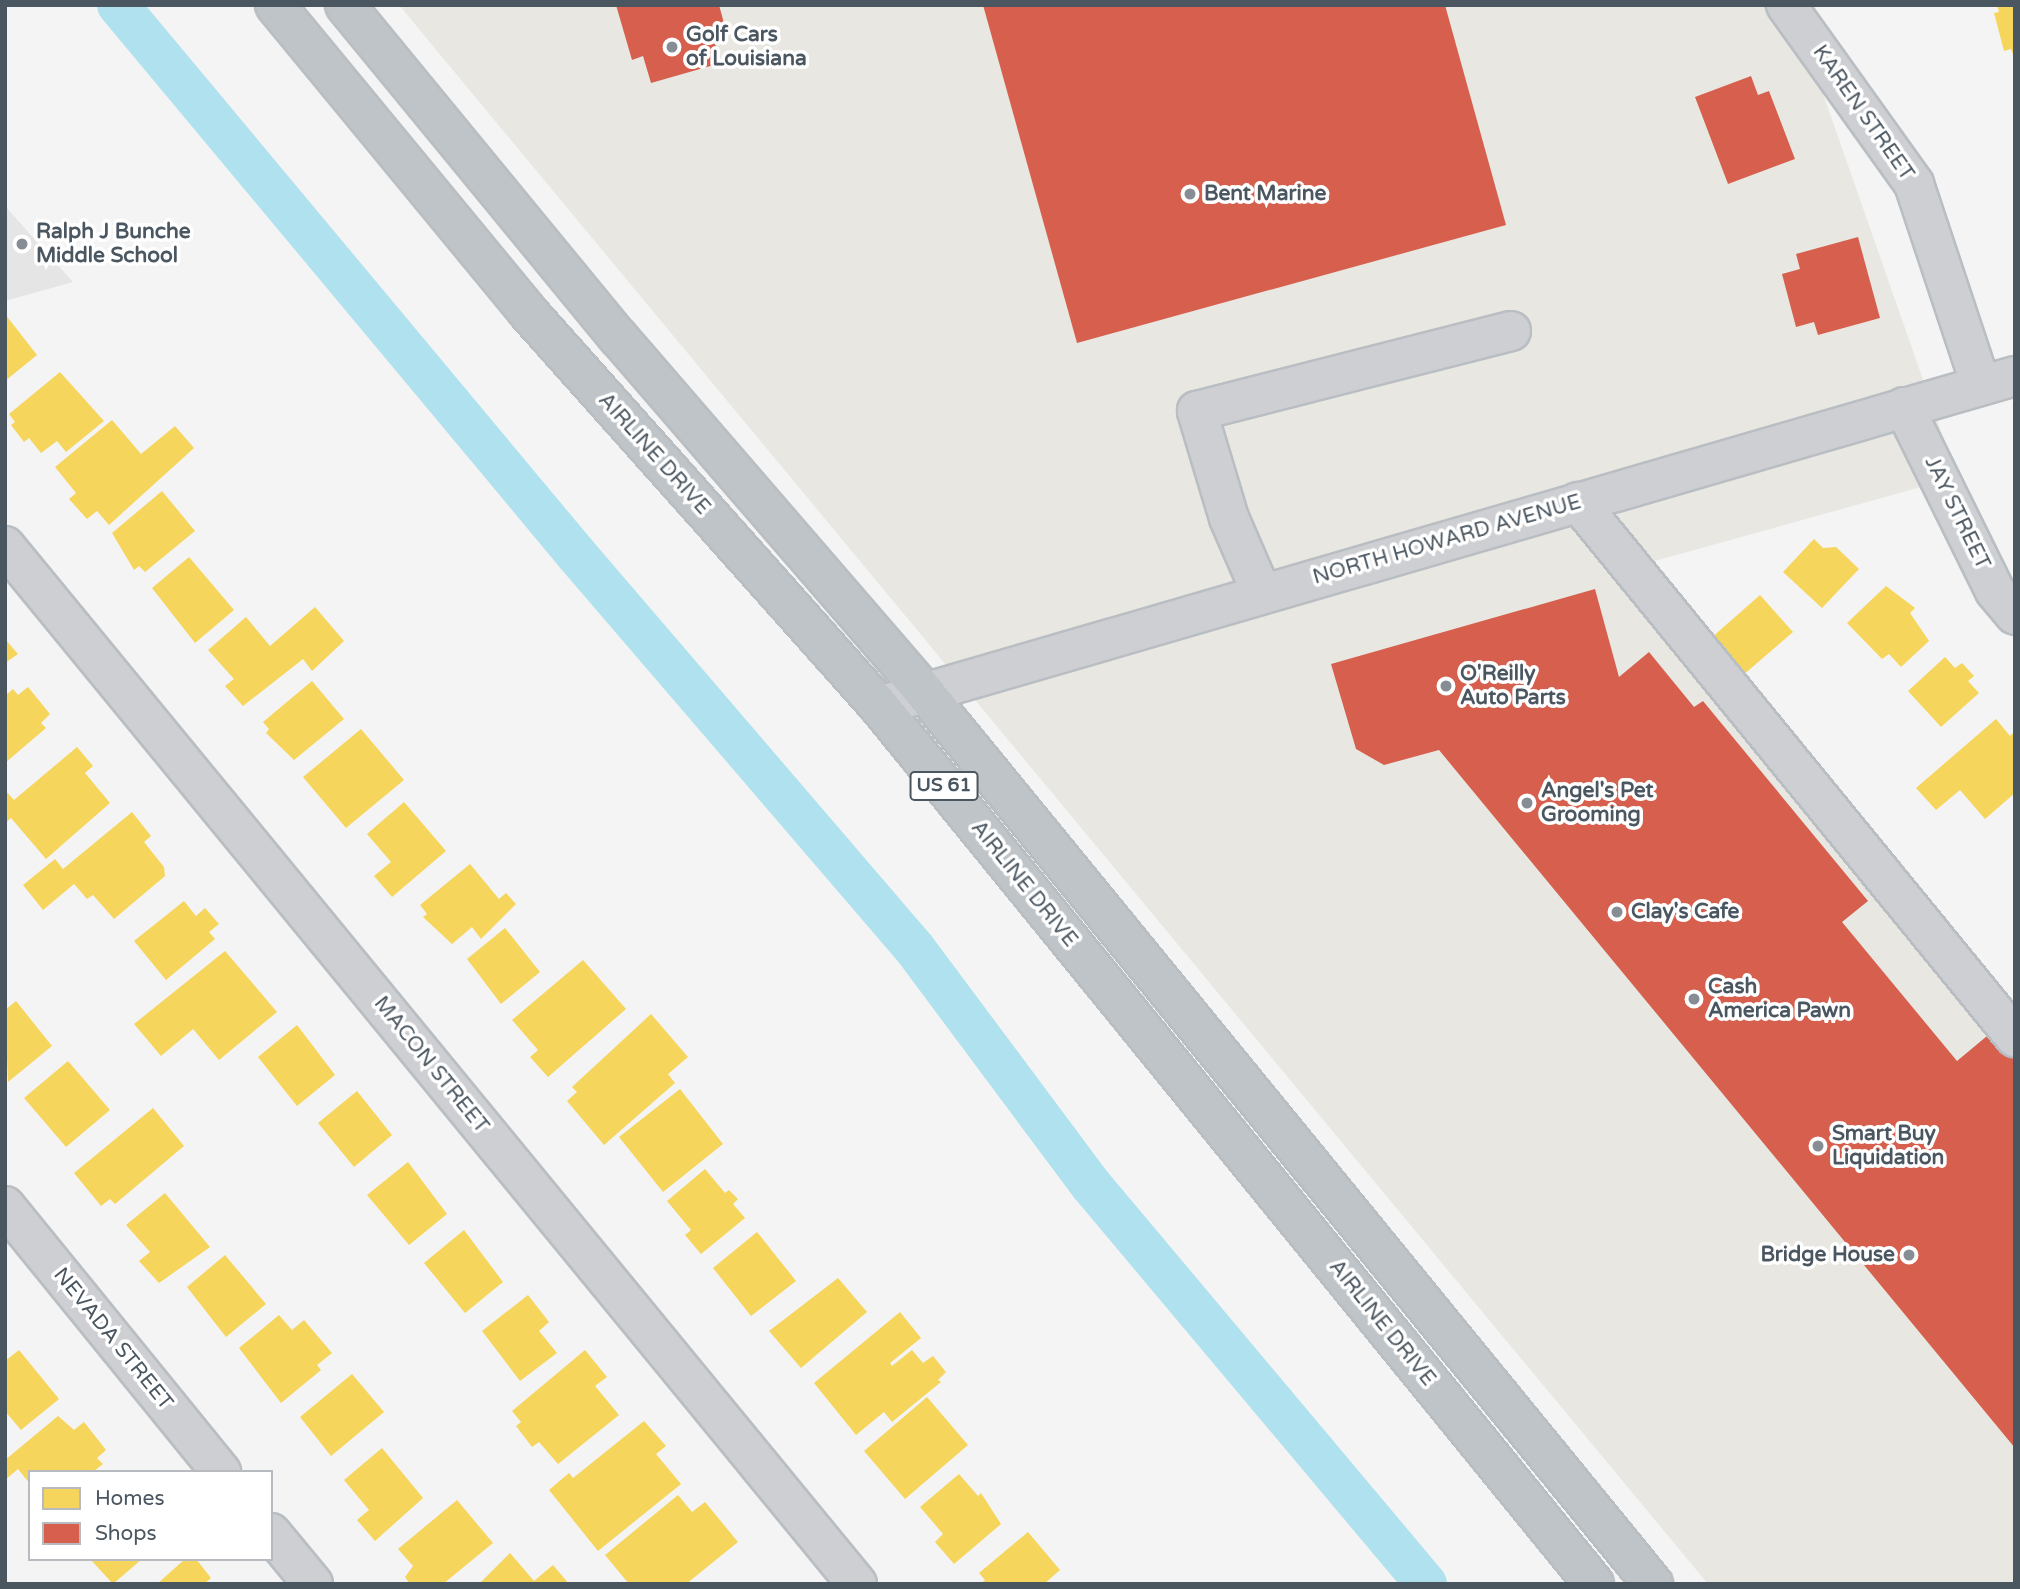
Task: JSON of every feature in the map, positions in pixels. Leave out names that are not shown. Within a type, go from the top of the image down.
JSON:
[{"type":"highway","name":"AIRLINE DRIVE","points":[[275,5],[527,311],[879,706],[1594,1584]]},
{"type":"highway","name":"AIRLINE DRIVE","points":[[345,5],[619,338],[925,693],[1653,1584]]},
{"type":"street","name":"KAREN STREET","points":[[1786,5],[1914,184],[1998,381]]},
{"type":"street","points":[[1262,594],[1229,518],[1197,411],[1511,331]]},
{"type":"street","name":"NORTH HOWARD AVENUE","points":[[879,706],[1998,381]]},
{"type":"street","name":"JAY STREET","points":[[1904,407],[1995,591],[2015,615]]},
{"type":"street","points":[[1577,502],[2015,1037]]},
{"type":"street","name":"MACON STREET","points":[[5,546],[857,1584]]},
{"type":"street","name":"NEVADA STREET","points":[[5,1206],[219,1470]]},
{"type":"street","points":[[273,1535],[313,1584]]},
{"type":"shaded area","points":[[399,5],[1792,5],[1957,477],[1651,562],[2015,1006],[2015,1584],[1708,1584]]},
{"type":"shaded area","name":"Ralph J Bunche Middle School","points":[[5,206],[73,282],[5,301]]},
{"type":"building: Homes","points":[[1997,5],[2015,5],[2015,60],[2011,49],[2004,51],[1994,13],[1999,12]]},
{"type":"building: Homes","points":[[5,314],[37,355],[5,381]]},
{"type":"building: Homes","points":[[60,372],[104,421],[66,452],[57,441],[41,453],[29,438],[24,442],[11,425],[15,422],[9,414]]},
{"type":"building: Homes","points":[[112,420],[141,454],[175,426],[194,448],[109,525],[97,511],[87,519],[69,499],[76,493],[55,467]]},
{"type":"building: Homes","points":[[162,491],[195,531],[145,572],[139,566],[134,570],[112,533]]},
{"type":"building: Homes","points":[[1814,539],[1823,548],[1836,547],[1859,569],[1822,608],[1783,572]]},
{"type":"building: Homes","points":[[189,557],[234,610],[195,643],[152,588]]},
{"type":"building: Homes","points":[[1886,586],[1915,608],[1910,613],[1929,641],[1901,667],[1889,654],[1882,659],[1847,623]]},
{"type":"building: Homes","points":[[1760,595],[1793,632],[1742,676],[1710,639]]},
{"type":"building: Homes","points":[[315,607],[344,641],[312,671],[303,659],[243,706],[225,686],[234,679],[208,650],[246,617],[270,646]]},
{"type":"building: Homes","points":[[5,639],[18,654],[5,663]]},
{"type":"building: Homes","points":[[1945,657],[1955,668],[1962,663],[1974,676],[1968,681],[1979,693],[1941,727],[1908,691]]},
{"type":"building: Homes","points":[[312,681],[344,719],[294,760],[266,733],[269,729],[263,722]]},
{"type":"building: Homes","points":[[28,687],[50,714],[41,723],[46,728],[5,763],[5,696],[13,689],[18,695]]},
{"type":"building: Homes","points":[[1996,719],[2010,736],[2015,731],[2015,793],[1985,819],[1960,790],[1936,810],[1916,788]]},
{"type":"building: Homes","points":[[361,729],[404,780],[346,828],[303,777]]},
{"type":"building: Homes","points":[[77,747],[93,766],[85,773],[110,803],[46,859],[11,818],[5,823],[5,790],[14,800]]},
{"type":"building: Homes","points":[[404,802],[446,851],[392,897],[374,876],[391,862],[367,834]]},
{"type":"building: Homes","points":[[132,812],[151,836],[144,842],[164,867],[165,876],[114,919],[93,895],[87,899],[74,884],[43,910],[23,885],[55,859],[63,869]]},
{"type":"building: Homes","points":[[470,864],[499,899],[506,893],[516,904],[481,939],[472,927],[452,944],[423,917],[427,914],[420,905]]},
{"type":"building: Homes","points":[[184,901],[196,916],[205,908],[219,924],[209,932],[215,939],[166,980],[134,941]]},
{"type":"building: Homes","points":[[505,928],[540,972],[501,1004],[467,959]]},
{"type":"building: Homes","points":[[225,951],[277,1012],[219,1060],[193,1029],[161,1056],[134,1024]]},
{"type":"building: Homes","points":[[583,960],[626,1009],[548,1077],[530,1057],[538,1050],[512,1020]]},
{"type":"building: Homes","points":[[16,1001],[52,1046],[8,1082],[5,1010]]},
{"type":"building: Homes","points":[[651,1014],[688,1057],[668,1074],[675,1083],[604,1145],[567,1101],[577,1092],[572,1087]]},
{"type":"building: Homes","points":[[297,1025],[335,1075],[297,1106],[258,1057]]},
{"type":"building: Homes","points":[[68,1061],[110,1110],[66,1147],[24,1098]]},
{"type":"building: Homes","points":[[680,1089],[723,1144],[663,1192],[619,1137]]},
{"type":"building: Homes","points":[[357,1091],[392,1135],[354,1167],[318,1123]]},
{"type":"building: Homes","points":[[153,1108],[184,1146],[115,1204],[110,1199],[101,1206],[74,1173]]},
{"type":"building: Homes","points":[[408,1162],[447,1214],[409,1245],[367,1195]]},
{"type":"building: Homes","points":[[705,1169],[725,1193],[729,1190],[738,1199],[733,1204],[745,1218],[701,1254],[685,1235],[691,1230],[667,1201]]},
{"type":"building: Homes","points":[[165,1193],[210,1247],[159,1283],[139,1261],[150,1252],[126,1225]]},
{"type":"building: Homes","points":[[464,1230],[503,1282],[465,1313],[424,1263]]},
{"type":"building: Homes","points":[[757,1232],[796,1281],[751,1316],[713,1268]]},
{"type":"building: Homes","points":[[225,1255],[266,1304],[226,1337],[187,1287]]},
{"type":"building: Homes","points":[[838,1278],[867,1312],[801,1368],[769,1331]]},
{"type":"building: Homes","points":[[528,1295],[549,1322],[539,1331],[557,1353],[520,1381],[482,1331]]},
{"type":"building: Homes","points":[[900,1312],[921,1338],[890,1363],[892,1366],[912,1350],[923,1363],[933,1356],[946,1372],[938,1380],[941,1382],[892,1422],[884,1412],[856,1435],[814,1383]]},
{"type":"building: Homes","points":[[279,1315],[292,1330],[304,1320],[332,1353],[317,1365],[321,1370],[281,1403],[239,1348]]},
{"type":"building: Homes","points":[[19,1350],[59,1399],[21,1430],[5,1411],[5,1361]]},
{"type":"building: Homes","points":[[585,1350],[607,1377],[595,1386],[619,1415],[558,1464],[539,1442],[532,1447],[516,1426],[521,1422],[512,1411]]},
{"type":"building: Homes","points":[[352,1374],[384,1412],[331,1456],[300,1417]]},
{"type":"building: Homes","points":[[927,1397],[968,1445],[905,1499],[864,1451]]},
{"type":"building: Homes","points":[[58,1416],[74,1430],[84,1422],[106,1450],[97,1458],[103,1464],[96,1470],[28,1470],[28,1482],[18,1469],[5,1480],[5,1460]]},
{"type":"building: Homes","points":[[644,1421],[666,1446],[656,1454],[681,1484],[598,1551],[549,1490],[569,1473],[573,1478]]},
{"type":"building: Homes","points":[[382,1448],[423,1498],[375,1541],[357,1520],[369,1510],[344,1480]]},
{"type":"building: Homes","points":[[959,1474],[978,1496],[981,1493],[1001,1524],[954,1564],[935,1542],[943,1534],[920,1507]]},
{"type":"building: Homes","points":[[678,1495],[692,1512],[705,1502],[738,1542],[686,1584],[629,1584],[605,1555]]},
{"type":"building: Homes","points":[[457,1500],[493,1543],[443,1584],[410,1584],[405,1577],[413,1566],[398,1549]]},
{"type":"building: Homes","points":[[1028,1532],[1060,1570],[1044,1584],[981,1584],[985,1580],[979,1573]]},
{"type":"building: Homes","points":[[510,1553],[534,1581],[553,1565],[569,1584],[479,1584]]},
{"type":"building: Homes","points":[[92,1561],[140,1561],[113,1584]]},
{"type":"building: Homes","points":[[183,1561],[198,1561],[211,1578],[204,1584],[157,1584]]},
{"type":"building: Shops","name":"Golf Cars of Louisiana","points":[[616,5],[719,5],[727,34],[713,37],[721,63],[651,83],[643,56],[632,60]]},
{"type":"building: Shops","points":[[983,5],[1445,5],[1506,225],[1077,343]]},
{"type":"building: Shops","points":[[1751,76],[1758,95],[1769,91],[1795,159],[1728,184],[1695,97]]},
{"type":"building: Shops","points":[[1858,237],[1880,318],[1818,335],[1814,322],[1796,327],[1782,274],[1800,269],[1796,254]]},
{"type":"building: Shops","points":[[1595,589],[1619,677],[1649,652],[1694,707],[1703,701],[1868,901],[1842,922],[1957,1061],[1999,1026],[2015,1045],[2015,1448],[1439,750],[1384,765],[1356,749],[1331,664]]},
{"type":"waterway","points":[[118,5],[576,554],[915,949],[1091,1185],[1426,1584]]},
{"type":"place","name":"Golf Cars of Louisiana","points":[[672,47]]},
{"type":"place","name":"Bent Marine","points":[[1190,194]]},
{"type":"place","name":"Ralph J Bunche Middle School","points":[[22,244]]},
{"type":"place","name":"O'Reilly Auto Parts","points":[[1446,686]]},
{"type":"place","name":"Angel's Pet Grooming","points":[[1527,803]]},
{"type":"place","name":"Clay's Cafe","points":[[1617,912]]},
{"type":"place","name":"Cash America Pawn","points":[[1694,999]]},
{"type":"place","name":"Smart Buy Liquidation","points":[[1818,1146]]},
{"type":"place","name":"Bridge House","points":[[1909,1255]]}]
